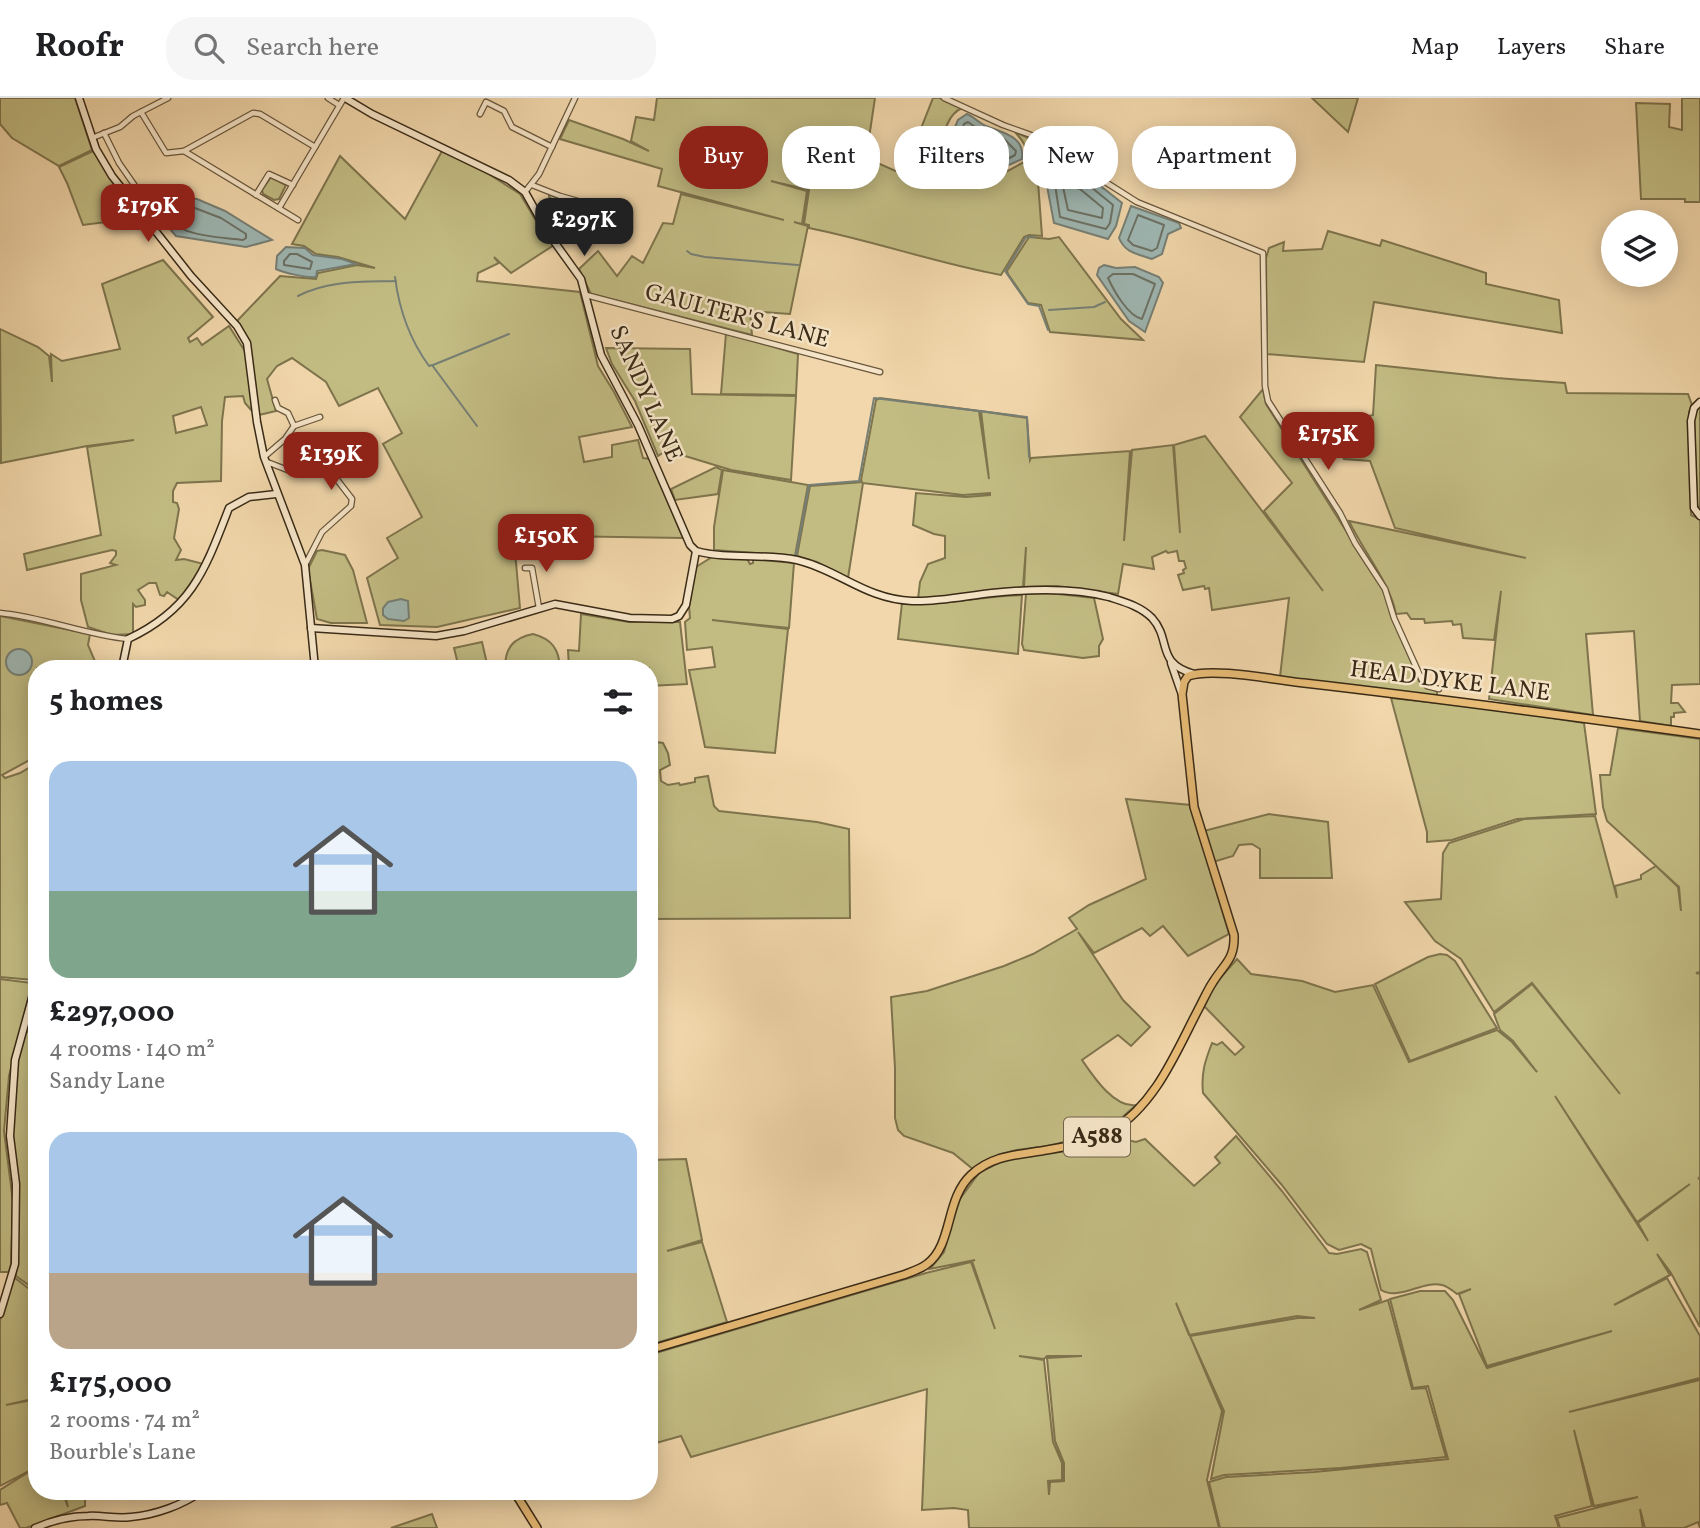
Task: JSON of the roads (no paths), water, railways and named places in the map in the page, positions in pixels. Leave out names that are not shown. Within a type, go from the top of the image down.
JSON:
[{"type":"main road","points":[[79,98],[103,162],[130,200],[191,276],[237,326],[244,338],[249,351],[257,422],[265,459],[277,482],[276,494],[283,505],[305,565],[314,660]]},
{"type":"main road","name":"SANDY LANE","points":[[344,98],[509,180],[525,192],[548,233],[576,270],[586,295],[601,355],[629,406],[696,551]]},
{"type":"main road","points":[[1700,402],[1694,408],[1691,421],[1694,508],[1700,516]]},
{"type":"main road","points":[[124,660],[128,639],[163,620],[185,600],[209,560],[231,505],[249,497],[276,494]]},
{"type":"main road","points":[[311,628],[436,636],[464,631],[555,604],[630,618],[672,619],[679,616],[686,605],[696,551],[795,560],[814,565],[869,592],[910,601],[1056,590],[1106,596],[1134,605],[1153,619],[1182,694]]},
{"type":"main road","points":[[1170,662],[1181,670],[1194,674]]},
{"type":"main road","points":[[1182,694],[1184,682],[1188,676],[1194,674]]},
{"type":"main road","name":"HEAD DYKE LANE","points":[[1194,674],[1226,674],[1388,693],[1700,734]]},
{"type":"main road","name":"A588","points":[[658,1347],[903,1275],[927,1265],[940,1248],[960,1188],[972,1173],[985,1164],[1008,1155],[1043,1150],[1104,1135],[1117,1127],[1160,1084],[1212,983],[1230,960],[1234,944],[1234,935],[1194,807],[1182,694]]},
{"type":"main road","points":[[0,1314],[15,1264],[16,1184],[10,1136],[15,1060],[28,1013]]},
{"type":"main road","points":[[35,1528],[89,1515],[134,1517],[165,1509],[184,1500]]},
{"type":"main road","points":[[520,1500],[537,1528]]},
{"type":"street","points":[[92,138],[120,127],[168,98]]},
{"type":"street","points":[[328,98],[340,105]]},
{"type":"street","points":[[279,208],[344,98]]},
{"type":"street","points":[[525,192],[532,185],[575,98]]},
{"type":"street","points":[[944,98],[1031,135],[1137,202],[1263,253],[1265,386],[1268,401],[1385,589],[1394,618],[1422,680],[1427,686],[1438,689]]},
{"type":"street","points":[[480,114],[486,102],[504,111],[512,127],[552,147]]},
{"type":"street","points":[[141,112],[166,153],[184,151],[256,113],[315,147]]},
{"type":"street","points":[[104,133],[119,163],[142,196]]},
{"type":"street","points":[[184,151],[298,220]]},
{"type":"street","points":[[256,195],[269,174],[293,185]]},
{"type":"street","points":[[532,185],[627,215]]},
{"type":"street","name":"GAULTER'S LANE","points":[[586,295],[880,372]]},
{"type":"street","points":[[275,400],[278,408],[288,413],[295,426]]},
{"type":"street","points":[[305,565],[322,532],[351,506],[352,499],[328,468],[293,472],[265,459],[295,426],[320,417]]},
{"type":"street","points":[[525,568],[532,568],[539,609]]},
{"type":"street","points":[[0,613],[79,628],[110,638],[128,639]]},
{"type":"water","points":[[967,114],[986,126],[955,126],[958,120]]},
{"type":"water","points":[[1009,134],[1020,145],[1022,159],[1009,165]]},
{"type":"water","points":[[162,189],[225,211],[272,240],[246,247],[176,236],[149,198]]},
{"type":"water","points":[[1048,189],[1104,189],[1122,203],[1116,226],[1108,239],[1054,223]]},
{"type":"water","points":[[1131,206],[1179,223],[1181,228],[1168,234],[1162,254],[1152,259],[1133,252],[1122,243],[1119,238]]},
{"type":"water","points":[[286,247],[305,248],[313,255],[356,264],[317,271],[316,277],[290,274],[276,269],[277,256]]},
{"type":"water","points":[[1104,265],[1116,268],[1135,267],[1159,277],[1163,283],[1145,332],[1129,321],[1097,275],[1099,268]]},
{"type":"water","points":[[401,599],[408,601],[409,618],[404,621],[388,619],[383,615],[383,608],[388,602]]},
{"type":"water","points":[[24,650],[29,652],[32,660],[28,660],[28,672],[19,675],[9,672],[6,662],[9,652]]},
{"type":"waterway","points":[[1035,237],[1026,237],[1005,271],[1028,304],[1039,306],[1048,330]]},
{"type":"waterway","points":[[687,251],[705,257],[798,265]]},
{"type":"waterway","points":[[395,277],[399,301],[416,346],[477,426]]},
{"type":"waterway","points":[[298,296],[333,284],[396,281]]},
{"type":"waterway","points":[[1049,310],[1094,307],[1105,302]]},
{"type":"waterway","points":[[433,365],[509,334]]},
{"type":"waterway","points":[[796,555],[809,485],[859,481],[874,398],[1027,417],[1029,457]]}]
